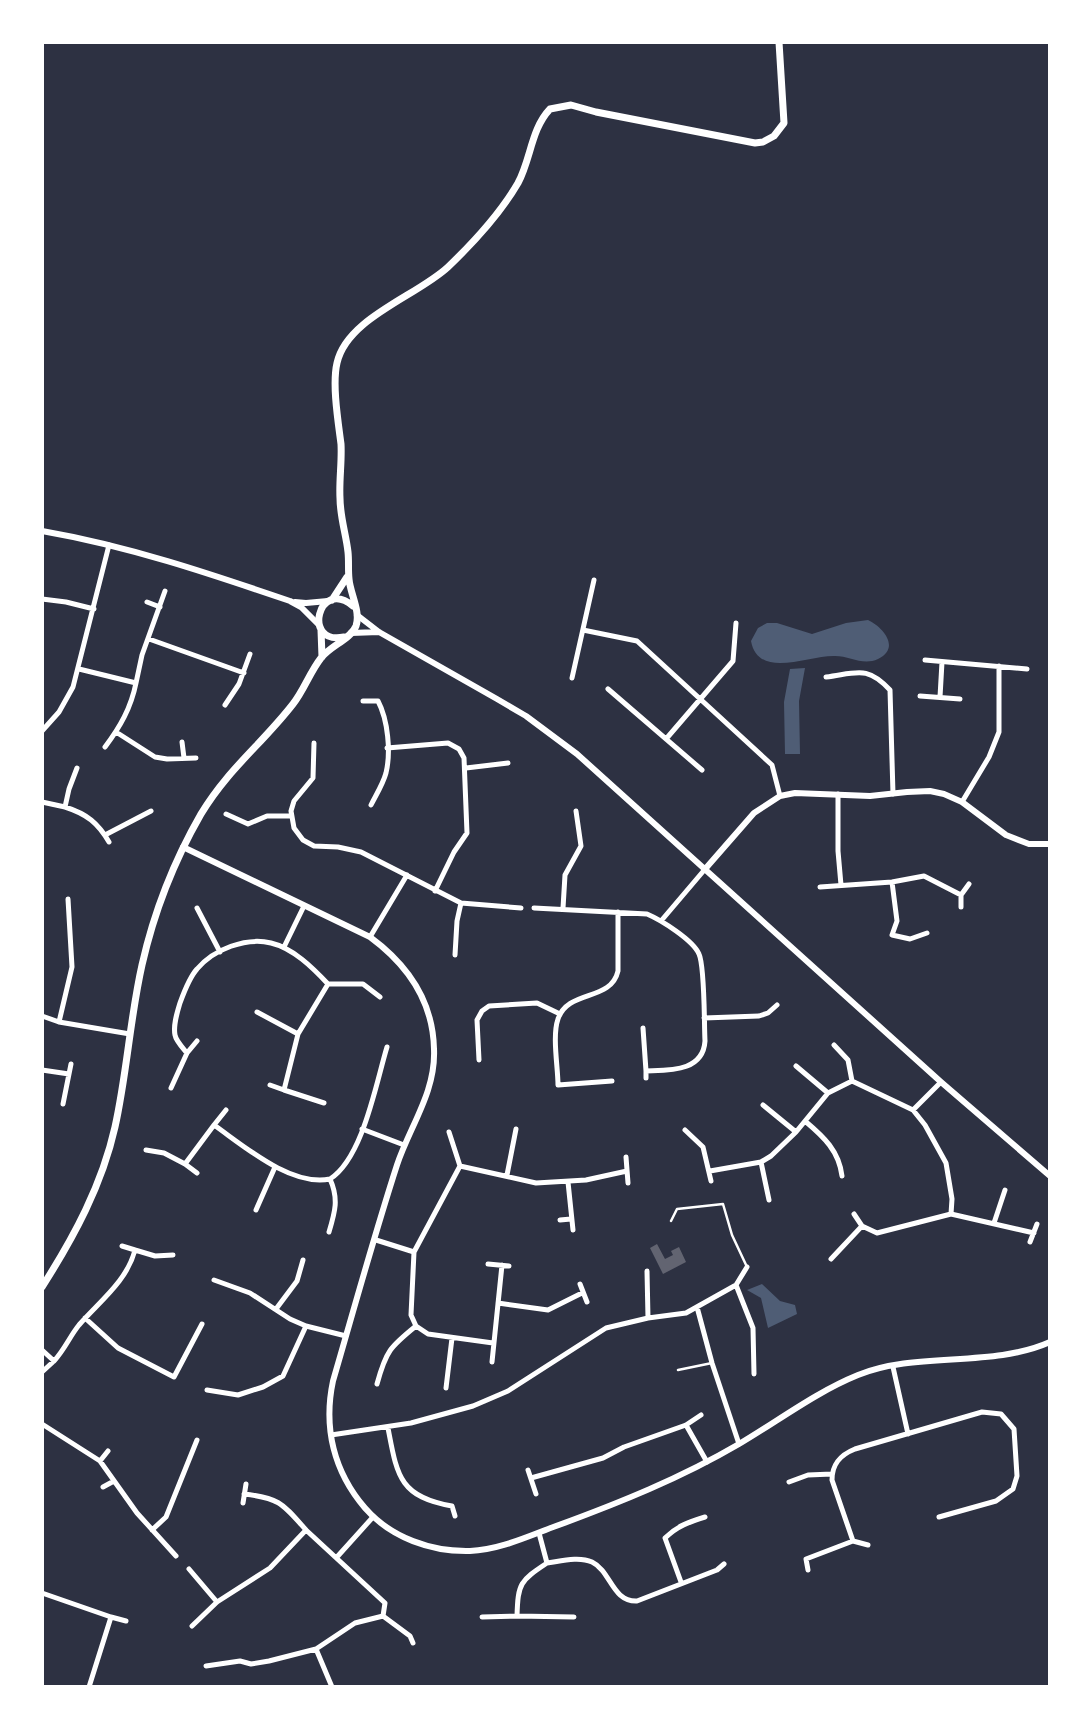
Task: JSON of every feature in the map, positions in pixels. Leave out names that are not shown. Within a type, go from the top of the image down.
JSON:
[{"type":"main road","points":[[42,1287],[74,1237],[104,1164],[115,1126],[141,966],[158,906],[184,847],[217,789],[235,765],[292,706],[322,657],[356,625],[340,496],[341,457],[337,416],[336,365],[348,339],[355,330],[444,271],[467,248],[499,211],[517,184],[529,161],[537,126],[550,110],[571,105],[755,143],[774,136],[783,123],[779,42]]},
{"type":"main road","points":[[322,657],[319,613],[348,575]]},
{"type":"main road","points":[[330,600],[343,600],[351,604],[356,612]]},
{"type":"main road","points":[[319,626],[333,638],[348,635]]},
{"type":"street","points":[[42,531],[198,569],[290,601],[302,607],[319,626]]},
{"type":"street","points":[[42,731],[67,700],[79,669],[108,545]]},
{"type":"street","points":[[572,678],[594,580]]},
{"type":"street","points":[[105,747],[132,703],[135,683],[165,591]]},
{"type":"street","points":[[42,599],[94,609]]},
{"type":"street","points":[[290,601],[306,603],[330,600]]},
{"type":"street","points":[[147,602],[160,607]]},
{"type":"street","points":[[356,612],[379,632],[526,716],[577,754],[941,1082],[1050,1176]]},
{"type":"street","points":[[666,739],[733,661],[736,624]]},
{"type":"street","points":[[583,630],[638,641],[772,765],[780,796]]},
{"type":"street","points":[[348,635],[379,632]]},
{"type":"street","points":[[149,639],[244,673]]},
{"type":"street","points":[[225,705],[239,684],[250,654]]},
{"type":"street","points":[[925,660],[1027,669]]},
{"type":"street","points":[[940,697],[942,662]]},
{"type":"street","points":[[962,802],[989,757],[999,732],[999,666]]},
{"type":"street","points":[[79,669],[135,683]]},
{"type":"street","points":[[826,677],[861,672],[877,676],[890,690],[893,794]]},
{"type":"street","points":[[608,689],[702,770]]},
{"type":"street","points":[[920,696],[960,699]]},
{"type":"street","points":[[363,701],[379,701],[387,748],[386,773],[371,804]]},
{"type":"street","points":[[116,732],[155,757],[196,758]]},
{"type":"street","points":[[182,742],[184,758]]},
{"type":"street","points":[[313,743],[315,774],[294,801],[291,816],[296,833],[307,843],[361,852],[461,903],[521,908]]},
{"type":"street","points":[[387,748],[448,743],[459,749],[464,758],[467,833],[454,852],[435,891]]},
{"type":"street","points":[[466,768],[508,763]]},
{"type":"street","points":[[65,807],[77,768]]},
{"type":"street","points":[[661,921],[754,813],[780,796],[795,793],[870,796],[930,791],[962,802],[1006,835],[1028,844],[1050,844]]},
{"type":"street","points":[[838,794],[841,885]]},
{"type":"street","points":[[42,803],[83,813],[97,824],[109,842]]},
{"type":"street","points":[[105,835],[151,811]]},
{"type":"street","points":[[563,908],[566,872],[581,846],[576,811]]},
{"type":"street","points":[[226,814],[248,824],[267,816],[291,816]]},
{"type":"street","points":[[579,824],[589,822]]},
{"type":"street","points":[[184,847],[370,937],[408,972],[424,996],[434,1037],[434,1063],[430,1086],[404,1146],[346,1336],[330,1394],[329,1419],[335,1456],[345,1480],[373,1517],[409,1539],[453,1550],[489,1548],[538,1533],[665,1484],[739,1444],[848,1379],[872,1370],[1016,1352],[1050,1342]]},
{"type":"street","points":[[370,937],[407,876]]},
{"type":"street","points":[[820,887],[892,882],[924,876],[961,895]]},
{"type":"street","points":[[892,882],[898,921],[892,935],[910,939],[927,933]]},
{"type":"street","points":[[961,907],[961,895],[968,884]]},
{"type":"street","points":[[59,1022],[72,967],[68,899]]},
{"type":"street","points":[[455,955],[461,903]]},
{"type":"street","points":[[284,947],[304,906]]},
{"type":"street","points":[[197,908],[220,952]]},
{"type":"street","points":[[534,908],[648,914],[690,943],[699,954],[704,1018],[705,1047],[698,1060],[685,1068],[646,1075],[643,1028]]},
{"type":"street","points":[[612,1081],[558,1085],[556,1030],[560,1014],[572,1001],[604,990],[615,980],[618,971],[618,912]]},
{"type":"street","points":[[187,1053],[175,1037],[175,1018],[196,971],[220,952],[239,944],[256,940],[284,947],[328,984],[363,984],[380,997]]},
{"type":"street","points":[[284,1090],[298,1034],[328,984]]},
{"type":"street","points":[[478,1060],[477,1020],[489,1006],[537,1003],[560,1014]]},
{"type":"street","points":[[704,1018],[765,1015],[777,1004]]},
{"type":"street","points":[[257,1012],[298,1034]]},
{"type":"street","points":[[42,1016],[59,1022],[130,1034]]},
{"type":"street","points":[[171,1088],[187,1053],[197,1041]]},
{"type":"street","points":[[834,1045],[848,1060],[852,1081]]},
{"type":"street","points":[[214,1125],[275,1167],[314,1180],[330,1179],[345,1163],[362,1129],[387,1047]]},
{"type":"street","points":[[63,1104],[71,1064]]},
{"type":"street","points":[[796,1066],[828,1093]]},
{"type":"street","points":[[42,1070],[69,1074]]},
{"type":"street","points":[[710,1171],[761,1162],[780,1149],[828,1093],[852,1081]]},
{"type":"street","points":[[852,1081],[913,1110],[925,1125],[943,1155],[952,1199],[951,1214]]},
{"type":"street","points":[[913,1110],[941,1082]]},
{"type":"street","points":[[270,1085],[324,1103]]},
{"type":"street","points":[[763,1105],[796,1132]]},
{"type":"street","points":[[185,1164],[226,1110]]},
{"type":"street","points":[[805,1122],[827,1139],[841,1163],[842,1176]]},
{"type":"street","points":[[362,1129],[404,1146]]},
{"type":"street","points":[[507,1175],[516,1129]]},
{"type":"street","points":[[685,1130],[704,1147],[710,1181]]},
{"type":"street","points":[[449,1132],[460,1166],[414,1252],[410,1309],[416,1326],[425,1333],[493,1343]]},
{"type":"street","points":[[504,1138],[514,1139]]},
{"type":"street","points":[[454,1144],[462,1140]]},
{"type":"street","points":[[146,1150],[164,1153],[197,1173]]},
{"type":"street","points":[[626,1157],[628,1183]]},
{"type":"street","points":[[841,1163],[850,1160]]},
{"type":"street","points":[[761,1162],[769,1200]]},
{"type":"street","points":[[460,1166],[536,1182],[586,1180],[627,1171]]},
{"type":"street","points":[[256,1210],[275,1167]]},
{"type":"street","points":[[329,1232],[337,1204],[330,1179]]},
{"type":"street","points":[[568,1182],[573,1230]]},
{"type":"street","points":[[994,1223],[1002,1191]]},
{"type":"street","points":[[854,1214],[862,1226],[877,1233],[951,1214],[1034,1233]]},
{"type":"street","points":[[560,1220],[571,1219]]},
{"type":"street","points":[[1030,1242],[1037,1224]]},
{"type":"street","points":[[831,1259],[862,1226]]},
{"type":"street","points":[[376,1240],[414,1252]]},
{"type":"street","points":[[835,1241],[841,1248]]},
{"type":"street","points":[[122,1246],[155,1256],[173,1255]]},
{"type":"street","points":[[42,1371],[67,1346],[77,1327],[125,1274],[135,1250]]},
{"type":"street","points":[[276,1309],[297,1281],[303,1259]]},
{"type":"street","points":[[488,1264],[509,1266]]},
{"type":"street","points":[[492,1362],[502,1265]]},
{"type":"street","points":[[331,1435],[388,1428],[473,1406],[508,1391],[606,1328],[686,1313],[736,1285],[747,1267]]},
{"type":"street","points":[[647,1270],[648,1318]]},
{"type":"street","points":[[214,1280],[250,1293],[306,1326],[346,1336]]},
{"type":"street","points":[[297,1281],[305,1283]]},
{"type":"street","points":[[580,1283],[587,1301]]},
{"type":"street","points":[[736,1285],[753,1328],[754,1374]]},
{"type":"street","points":[[498,1303],[548,1310],[582,1293]]},
{"type":"street","points":[[697,1307],[739,1444]]},
{"type":"street","points":[[85,1318],[118,1348],[174,1377],[202,1324]]},
{"type":"street","points":[[207,1390],[238,1395],[263,1387],[283,1376],[306,1326]]},
{"type":"street","points":[[377,1384],[386,1354],[416,1326]]},
{"type":"street","points":[[446,1388],[452,1338]]},
{"type":"street","points":[[42,1350],[54,1361]]},
{"type":"street","points":[[894,1367],[908,1434]]},
{"type":"street","points":[[853,1541],[832,1474],[844,1454],[982,1412],[1001,1414],[1014,1429],[1017,1476],[1010,1492],[996,1501],[939,1517]]},
{"type":"street","points":[[531,1478],[603,1458],[624,1447],[686,1424],[701,1415]]},
{"type":"street","points":[[42,1424],[100,1461],[137,1513],[176,1556]]},
{"type":"street","points":[[686,1424],[707,1462]]},
{"type":"street","points":[[388,1428],[396,1466],[412,1492],[428,1502],[452,1506],[455,1516]]},
{"type":"street","points":[[152,1530],[166,1517],[197,1440]]},
{"type":"street","points":[[100,1461],[108,1451]]},
{"type":"street","points":[[528,1470],[536,1494]]},
{"type":"street","points":[[789,1482],[808,1475],[832,1474]]},
{"type":"street","points":[[103,1487],[114,1481]]},
{"type":"street","points":[[243,1503],[246,1484]]},
{"type":"street","points":[[244,1494],[280,1501],[306,1530],[385,1603],[383,1616]]},
{"type":"street","points":[[337,1557],[373,1517]]},
{"type":"street","points":[[681,1583],[665,1538],[673,1530],[705,1517]]},
{"type":"street","points":[[192,1626],[218,1602],[270,1568],[306,1530]]},
{"type":"street","points":[[538,1533],[547,1563]]},
{"type":"street","points":[[808,1570],[806,1559],[853,1541],[868,1545]]},
{"type":"street","points":[[517,1616],[517,1592],[525,1578],[547,1563],[584,1560],[594,1563],[620,1595],[629,1601],[637,1601],[717,1570],[724,1564]]},
{"type":"street","points":[[189,1569],[218,1602]]},
{"type":"street","points":[[42,1593],[126,1621]]},
{"type":"street","points":[[383,1616],[410,1636],[413,1643]]},
{"type":"street","points":[[206,1666],[240,1661],[251,1664],[316,1649],[355,1623],[383,1616]]},
{"type":"street","points":[[89,1687],[111,1617]]},
{"type":"street","points":[[482,1617],[574,1617]]},
{"type":"street","points":[[316,1649],[332,1687]]},
{"type":"lane","points":[[671,1221],[677,1209],[723,1204],[732,1235],[747,1267]]},
{"type":"lane","points":[[678,1370],[712,1363]]},
{"type":"water","points":[[868,620],[884,633],[889,644],[885,654],[872,661],[835,656],[774,663],[763,660],[756,653],[751,641],[758,628],[767,623],[777,623],[812,634],[846,623]]},
{"type":"water","points":[[805,668],[799,701],[800,754],[785,754],[784,702],[790,669]]},
{"type":"water","points":[[762,1284],[780,1301],[795,1305],[797,1314],[768,1328],[761,1298],[747,1290]]},
{"type":"building","points":[[657,1244],[665,1259],[673,1255],[671,1251],[679,1247],[686,1262],[663,1274],[650,1248]]}]
